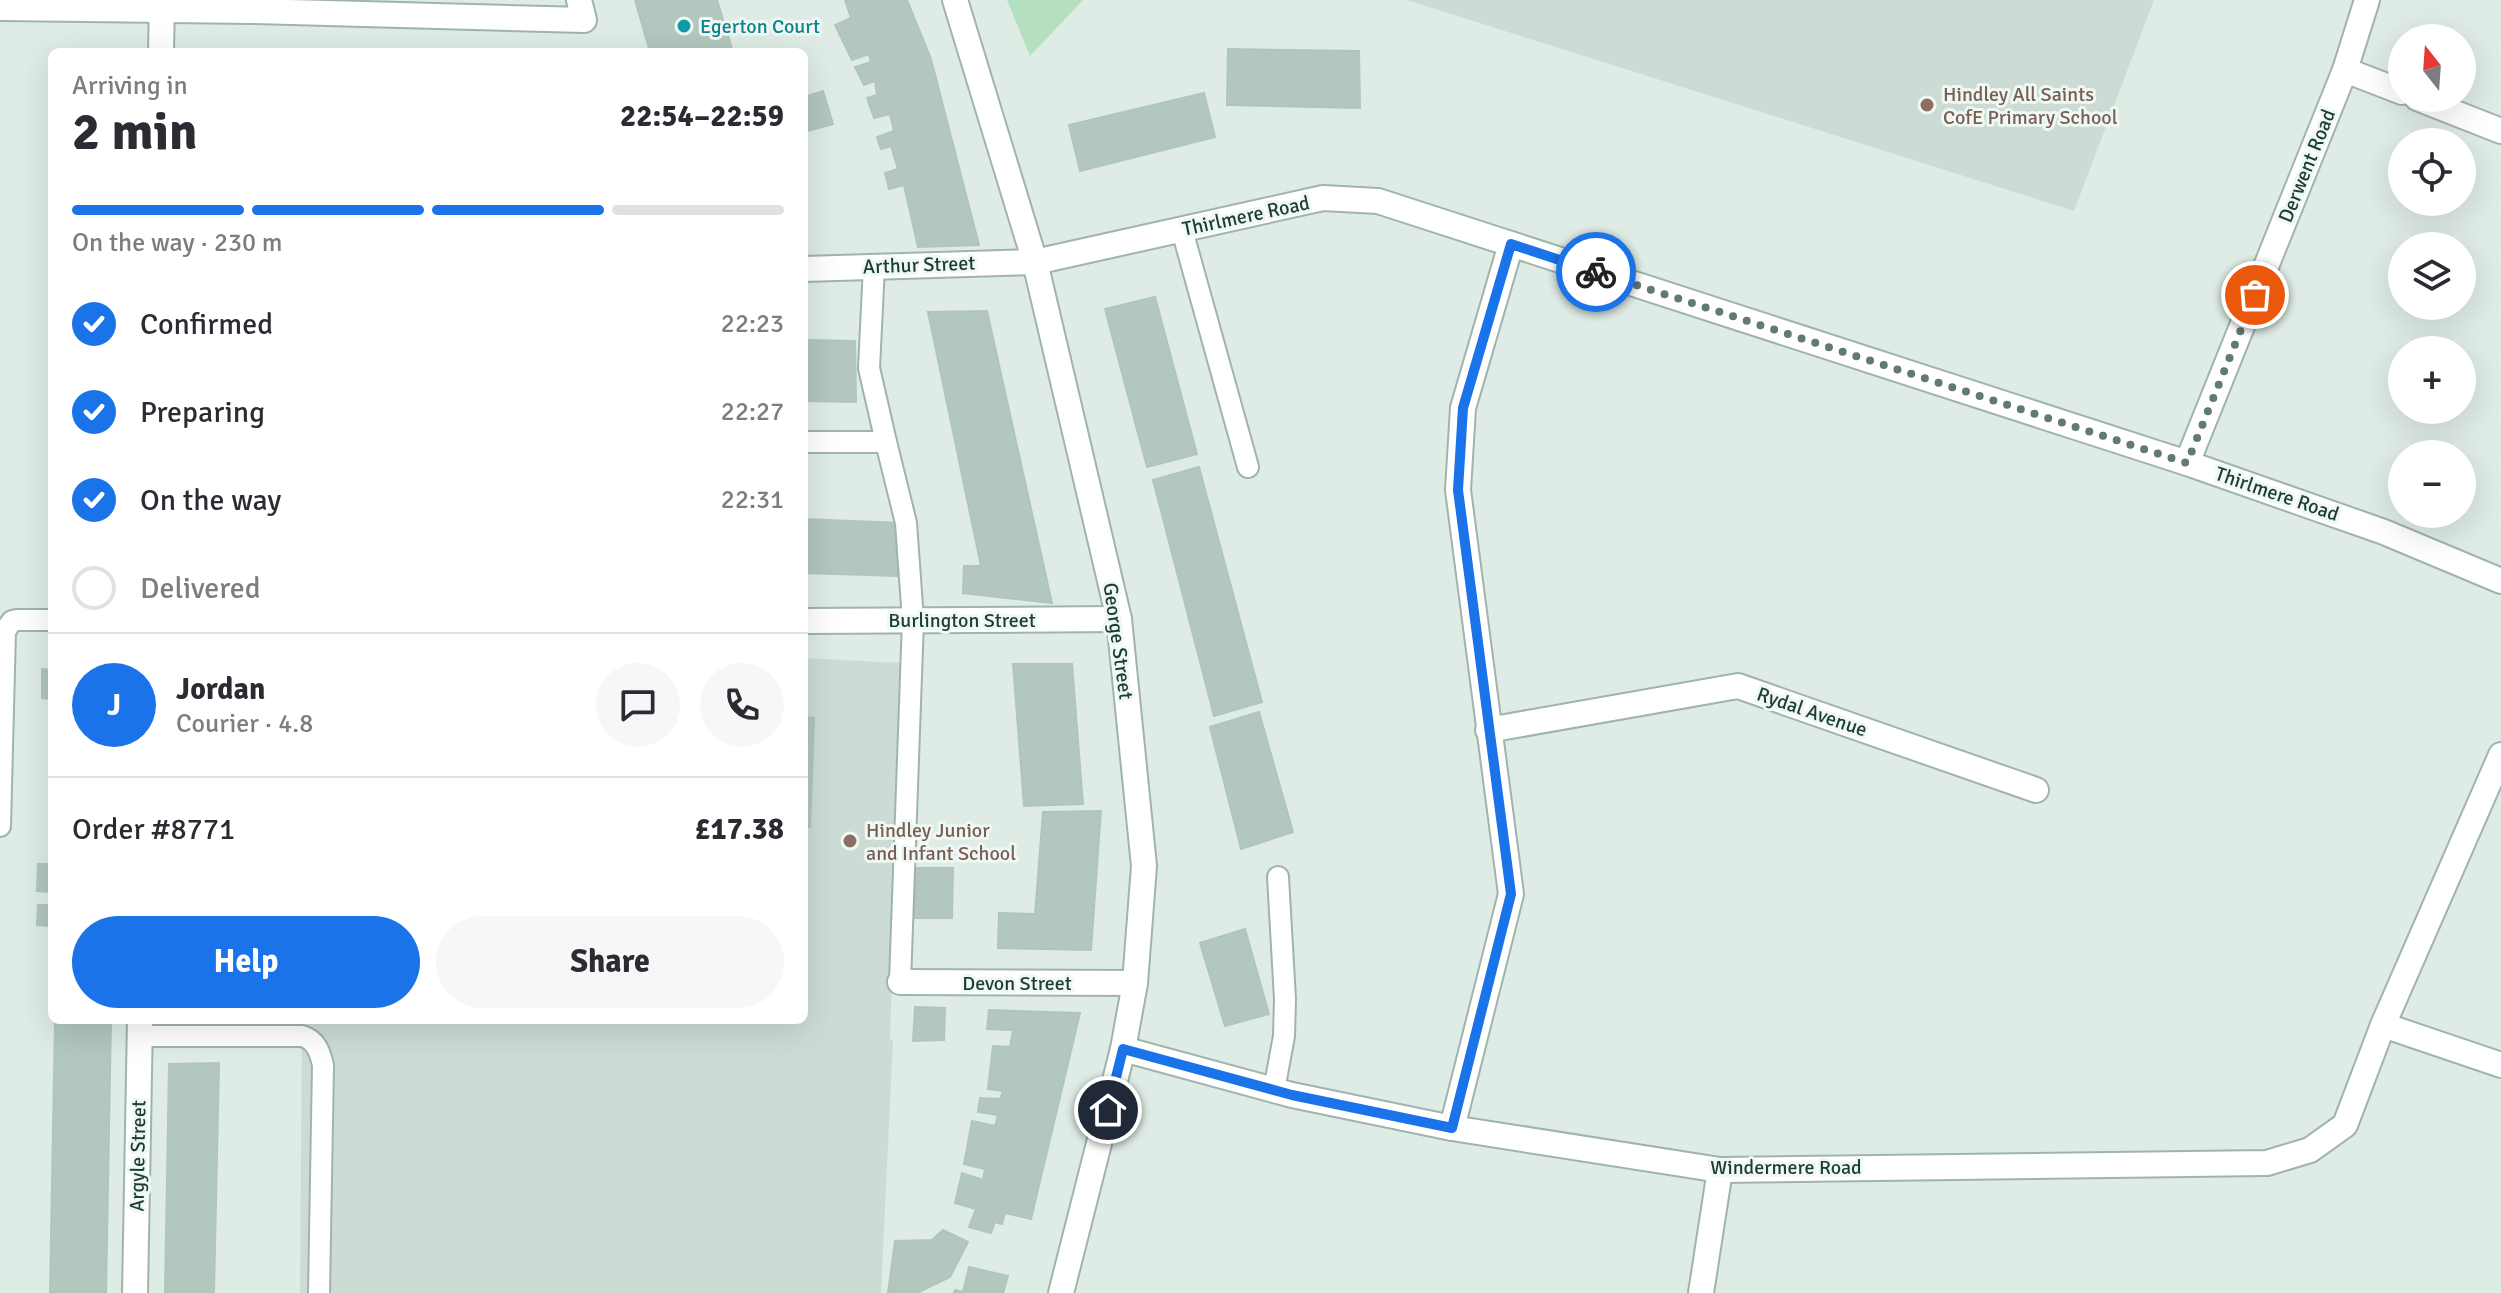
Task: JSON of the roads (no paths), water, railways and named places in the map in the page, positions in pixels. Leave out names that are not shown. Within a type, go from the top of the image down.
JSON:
[{"type":"street","name":"George Street","points":[[955,0],[1035,262],[1119,619],[1144,866],[1135,983],[1123,1049],[1061,1293]]},
{"type":"street","name":"Derwent Road","points":[[2187,463],[2345,70],[2367,0]]},
{"type":"street","points":[[0,8],[162,5],[581,10]]},
{"type":"street","points":[[161,48],[162,5]]},
{"type":"street","points":[[2345,70],[2388,87]]},
{"type":"street","points":[[2453,112],[2501,131]]},
{"type":"street","name":"Thirlmere Road","points":[[1035,262],[1323,198],[1378,201],[2187,463],[2384,532],[2501,581]]},
{"type":"street","points":[[1452,1128],[1511,894],[1458,490],[1463,408],[1511,244]]},
{"type":"street","name":"Arthur Street","points":[[808,269],[1035,262]]},
{"type":"street","name":"Burlington Street","points":[[808,621],[1119,619]]},
{"type":"street","name":"Rydal Avenue","points":[[1488,730],[1738,686],[2036,790]]},
{"type":"street","points":[[2501,755],[2383,1025],[2501,1065]]},
{"type":"street","name":"Devon Street","points":[[900,982],[1135,983]]},
{"type":"street","name":"Windermere Road","points":[[1123,1049],[1274,1090],[1452,1128],[1720,1170],[2267,1163],[2310,1150],[2345,1125],[2383,1025]]},
{"type":"street","name":"Argyle Street","points":[[135,1293],[140,1028]]},
{"type":"street","points":[[1701,1293],[1720,1170]]},
{"type":"lane","points":[[1182,230],[1248,467]]},
{"type":"lane","points":[[874,266],[869,368],[906,523],[913,620],[900,982]]},
{"type":"lane","points":[[808,442],[886,442]]},
{"type":"lane","points":[[0,826],[5,631],[12,621],[48,620]]},
{"type":"lane","points":[[1274,1090],[1284,1036],[1285,999],[1278,877]]},
{"type":"lane","points":[[140,1028],[302,1036],[316,1046],[323,1065],[319,1293]]},
{"type":"place","name":"Egerton Court","points":[[684,26]]},
{"type":"place","name":"Hindley All Saints CofE Primary School","points":[[1927,105]]},
{"type":"place","name":"Hindley Junior and Infant School","points":[[850,841]]}]
